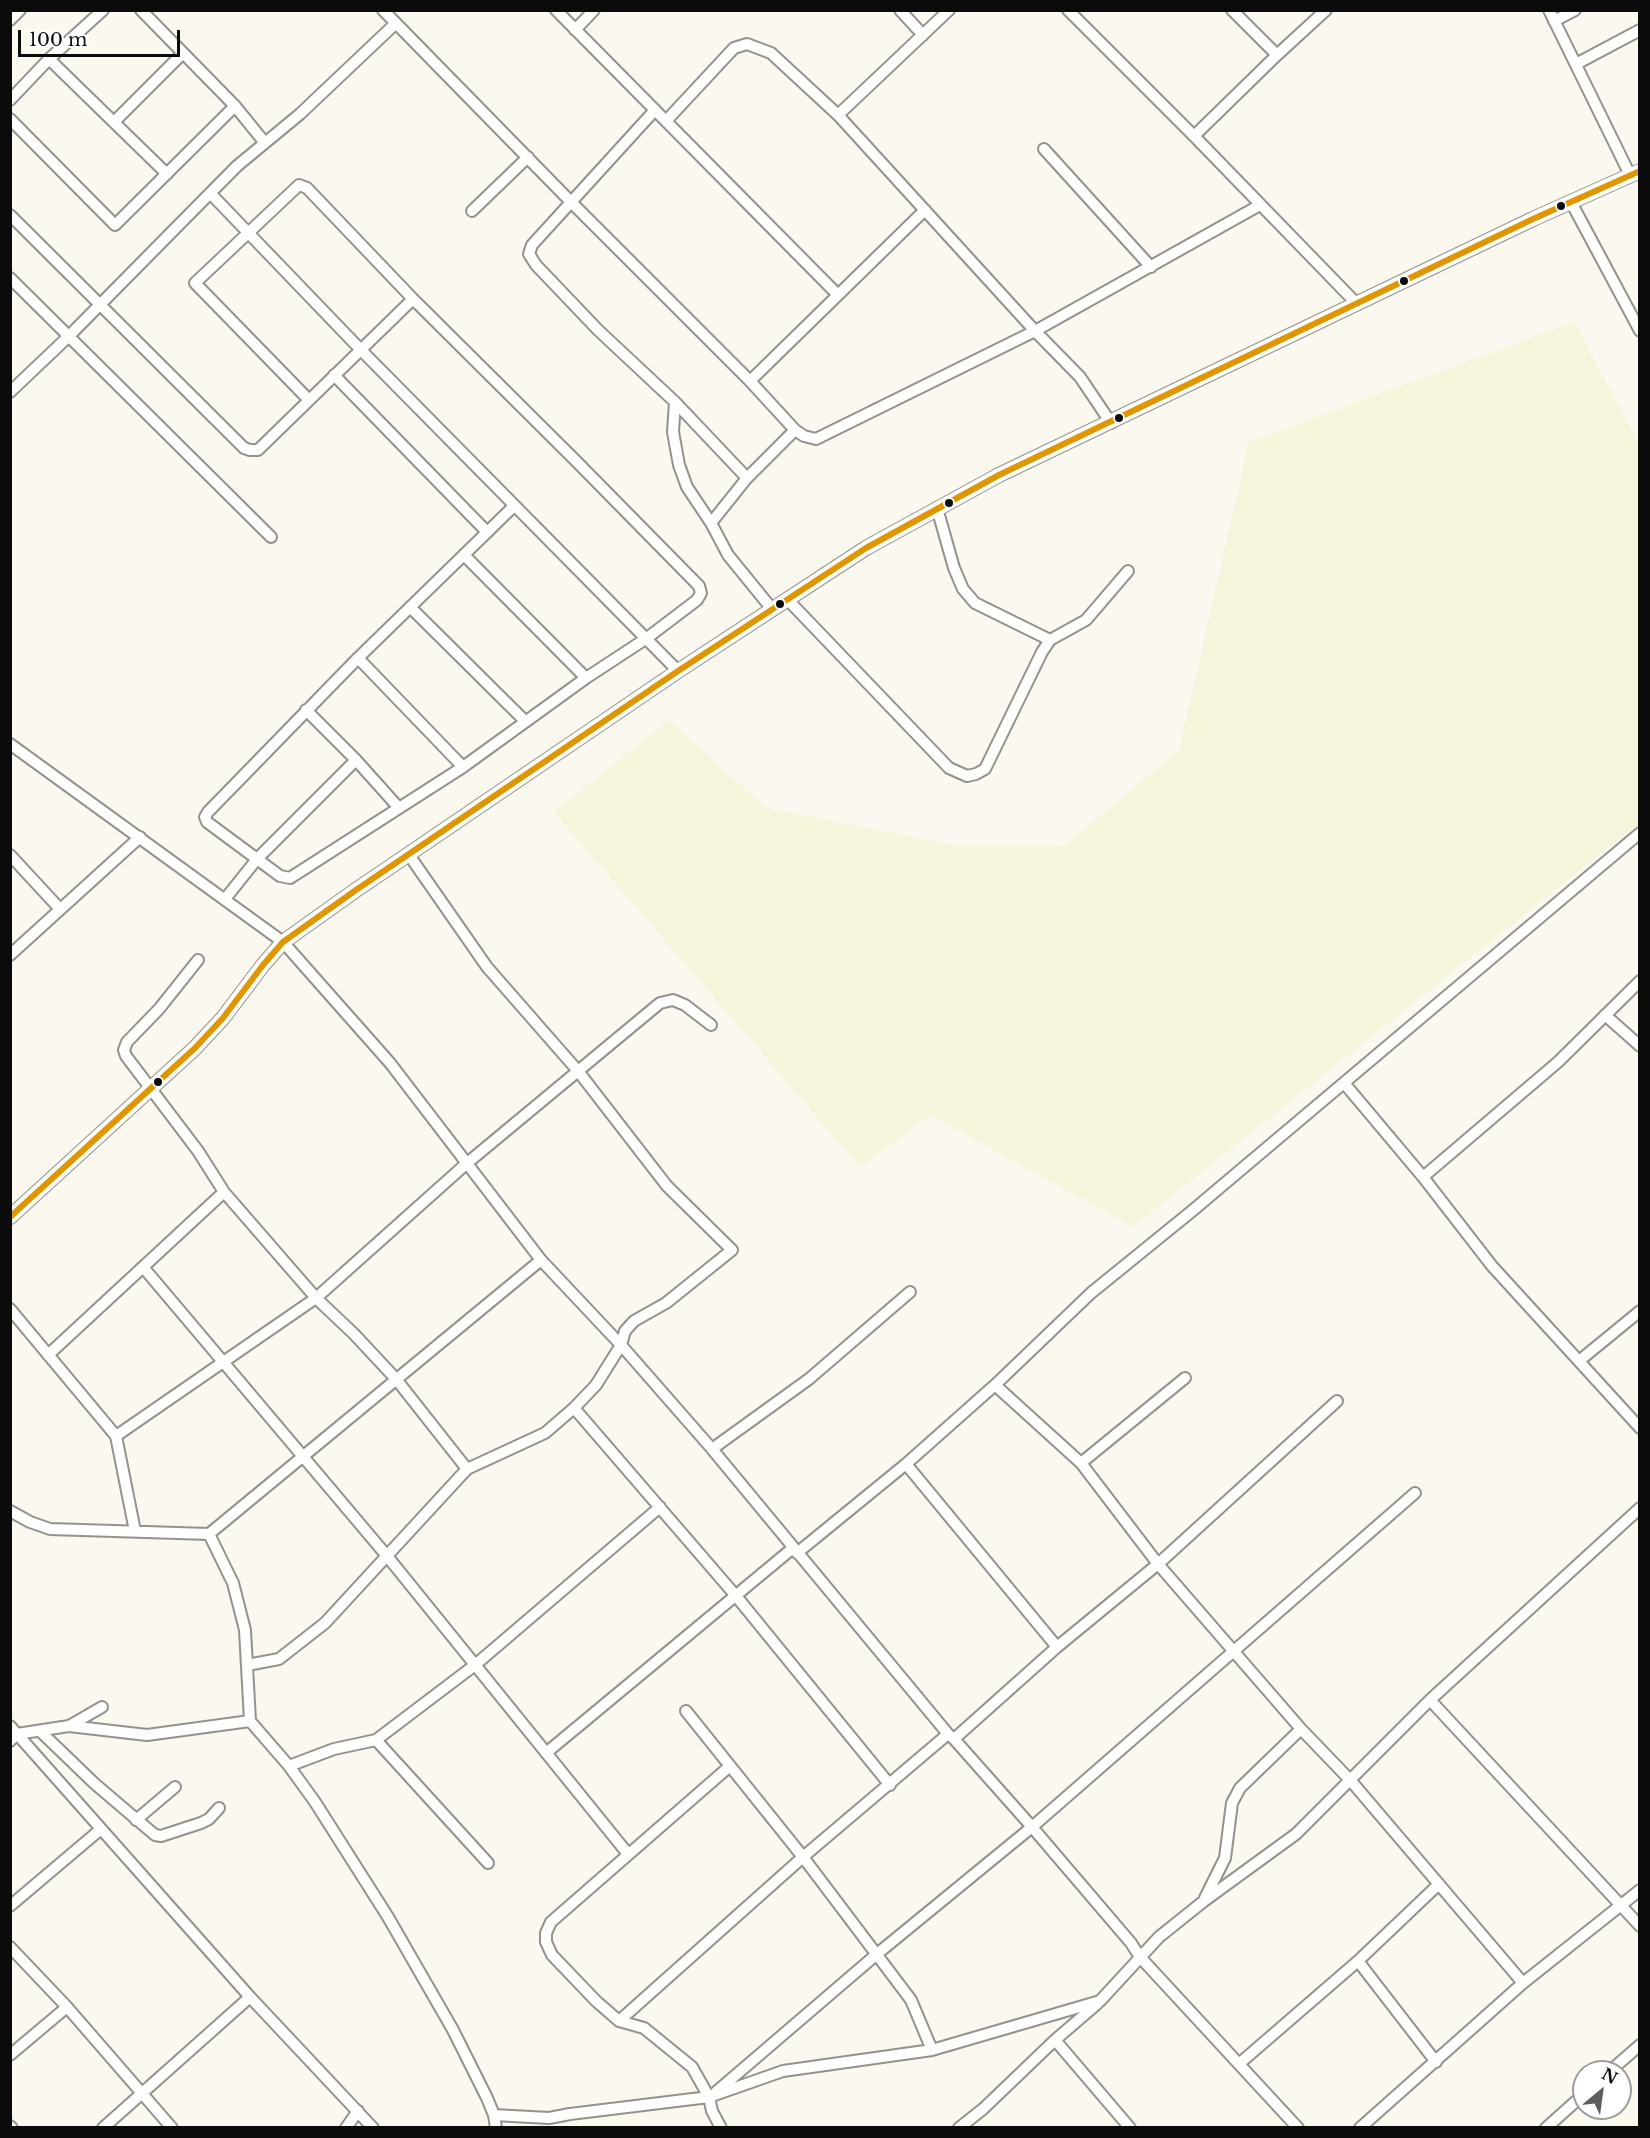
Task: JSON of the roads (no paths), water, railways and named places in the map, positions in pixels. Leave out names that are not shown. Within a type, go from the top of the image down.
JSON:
[{"type":"street","points":[[10,20],[20,10]]},
{"type":"street","points":[[10,100],[49,59],[103,10]]},
{"type":"street","points":[[141,10],[235,106],[265,143]]},
{"type":"street","points":[[556,10],[837,294]]},
{"type":"street","points":[[575,30],[594,10]]},
{"type":"street","points":[[900,10],[923,35]]},
{"type":"street","points":[[838,116],[949,10]]},
{"type":"street","points":[[1068,10],[1357,304]]},
{"type":"street","points":[[1232,10],[1276,55]]},
{"type":"street","points":[[1194,136],[1276,55],[1326,10]]},
{"type":"street","points":[[10,1217],[195,1048],[223,1018],[262,965],[283,942],[678,671],[866,548],[999,475],[1635,173],[1552,16],[1575,10]]},
{"type":"street","points":[[10,392],[69,336],[237,166],[300,114],[390,15],[571,202],[750,381],[795,430],[804,436],[816,439],[1035,331],[1260,205]]},
{"type":"street","points":[[1576,64],[1640,30]]},
{"type":"street","points":[[666,121],[734,48],[747,44],[771,53],[838,116],[1080,377],[1111,423]]},
{"type":"street","points":[[114,122],[182,54]]},
{"type":"street","points":[[49,59],[167,174]]},
{"type":"street","points":[[10,119],[115,225],[235,106]]},
{"type":"street","points":[[655,110],[532,245],[529,254],[536,265],[598,330],[675,402],[747,478]]},
{"type":"street","points":[[1044,149],[1151,267]]},
{"type":"street","points":[[472,212],[528,157]]},
{"type":"street","points":[[309,400],[195,283],[299,185],[303,185],[699,586],[700,593],[697,600],[646,638],[586,678],[463,767],[290,878],[280,876],[207,822],[205,817],[306,710],[514,506]]},
{"type":"street","points":[[210,193],[360,349],[678,671]]},
{"type":"street","points":[[1570,202],[1640,331]]},
{"type":"street","points":[[750,381],[925,210]]},
{"type":"street","points":[[10,215],[244,448],[250,450],[258,450],[413,298]]},
{"type":"street","points":[[10,278],[271,537]]},
{"type":"street","points":[[334,375],[487,532]]},
{"type":"street","points":[[675,402],[674,432],[679,465],[687,487],[711,523],[728,555],[772,609]]},
{"type":"street","points":[[711,523],[747,478],[795,430]]},
{"type":"street","points":[[937,508],[954,568],[963,590],[975,603],[1050,640]]},
{"type":"street","points":[[464,555],[586,678]]},
{"type":"street","points":[[787,599],[949,768],[967,776],[985,769],[1050,640],[1086,620],[1128,571]]},
{"type":"street","points":[[410,607],[525,721]]},
{"type":"street","points":[[358,658],[463,767]]},
{"type":"street","points":[[306,710],[356,760],[399,808]]},
{"type":"street","points":[[10,744],[283,942],[390,1063],[541,1260],[621,1345],[711,1449],[951,1736],[1131,1943],[1140,1957],[1298,2127]]},
{"type":"street","points":[[225,899],[257,859],[356,760]]},
{"type":"street","points":[[546,1753],[736,1596],[906,1464],[995,1385],[1091,1293],[1640,833]]},
{"type":"street","points":[[11,954],[140,837]]},
{"type":"street","points":[[10,855],[60,909]]},
{"type":"street","points":[[247,1665],[279,1659],[325,1623],[467,1469],[545,1433],[596,1385],[621,1345],[625,1331],[634,1321],[666,1303],[732,1250],[667,1185],[578,1071],[487,967],[409,855]]},
{"type":"street","points":[[198,960],[159,1009],[127,1042],[123,1050],[198,1151],[224,1192],[316,1298],[396,1379],[467,1469]]},
{"type":"street","points":[[1423,1177],[1558,1062],[1640,981]]},
{"type":"street","points":[[116,1436],[316,1298],[466,1164],[660,1003],[674,1000],[685,1005],[711,1025]]},
{"type":"street","points":[[1605,1016],[1640,1046]]},
{"type":"street","points":[[1344,1083],[1423,1177],[1492,1266],[1639,1426]]},
{"type":"street","points":[[48,1355],[224,1192]]},
{"type":"street","points":[[10,1511],[30,1522],[50,1529],[209,1534],[541,1260]]},
{"type":"street","points":[[143,1267],[387,1556],[628,1854]]},
{"type":"street","points":[[711,1449],[809,1379],[910,1293]]},
{"type":"street","points":[[10,1309],[116,1436],[135,1531]]},
{"type":"street","points":[[1579,1361],[1640,1311]]},
{"type":"street","points":[[1081,1463],[1185,1378]]},
{"type":"street","points":[[995,1385],[1081,1463],[1158,1564],[1301,1729],[1351,1781],[1523,1983]]},
{"type":"street","points":[[619,2021],[803,1857],[1158,1564],[1337,1401]]},
{"type":"street","points":[[574,1408],[736,1596],[890,1785]]},
{"type":"street","points":[[906,1464],[1057,1647]]},
{"type":"street","points":[[709,2097],[877,1954],[1032,1827],[1415,1493]]},
{"type":"street","points":[[289,1766],[334,1749],[376,1740],[475,1665],[660,1507]]},
{"type":"street","points":[[959,2127],[983,2109],[1055,2040],[1100,2001],[1159,1937],[1296,1834],[1430,1700],[1640,1508]]},
{"type":"street","points":[[209,1534],[233,1583],[245,1630],[250,1721],[289,1766],[315,1802],[394,1927],[453,2030],[494,2115],[496,2127]]},
{"type":"street","points":[[1430,1700],[1640,1926]]},
{"type":"street","points":[[13,1734],[40,1732],[69,1726],[102,1707]]},
{"type":"street","points":[[686,1711],[803,1857],[911,2000],[932,2050]]},
{"type":"street","points":[[69,1726],[147,1735],[250,1721]]},
{"type":"street","points":[[1204,1901],[1225,1858],[1232,1803],[1240,1788],[1301,1729]]},
{"type":"street","points":[[40,1732],[150,1833],[161,1836],[201,1823],[209,1819],[219,1808]]},
{"type":"street","points":[[13,1734],[250,1997],[373,2127]]},
{"type":"street","points":[[376,1740],[488,1863]]},
{"type":"street","points":[[721,2127],[712,2111],[709,2097],[692,2067],[644,2028],[619,2021],[596,2001],[552,1955],[546,1942],[546,1933],[551,1922],[730,1766]]},
{"type":"street","points":[[136,1820],[175,1787]]},
{"type":"street","points":[[10,1906],[101,1829]]},
{"type":"street","points":[[1240,2063],[1358,1961],[1439,1884]]},
{"type":"street","points":[[1360,2127],[1523,1983],[1640,1890]]},
{"type":"street","points":[[10,1947],[67,2007],[172,2127]]},
{"type":"street","points":[[1358,1961],[1436,2062]]},
{"type":"street","points":[[103,2127],[250,1997]]},
{"type":"street","points":[[494,2115],[549,2118],[709,2097],[783,2071],[932,2050],[1100,2001]]},
{"type":"street","points":[[10,2055],[67,2007]]},
{"type":"street","points":[[1055,2040],[1130,2127]]},
{"type":"street","points":[[1623,2060],[1640,2045]]},
{"type":"street","points":[[1546,2127],[1572,2104]]},
{"type":"street","points":[[346,2127],[358,2111]]}]
